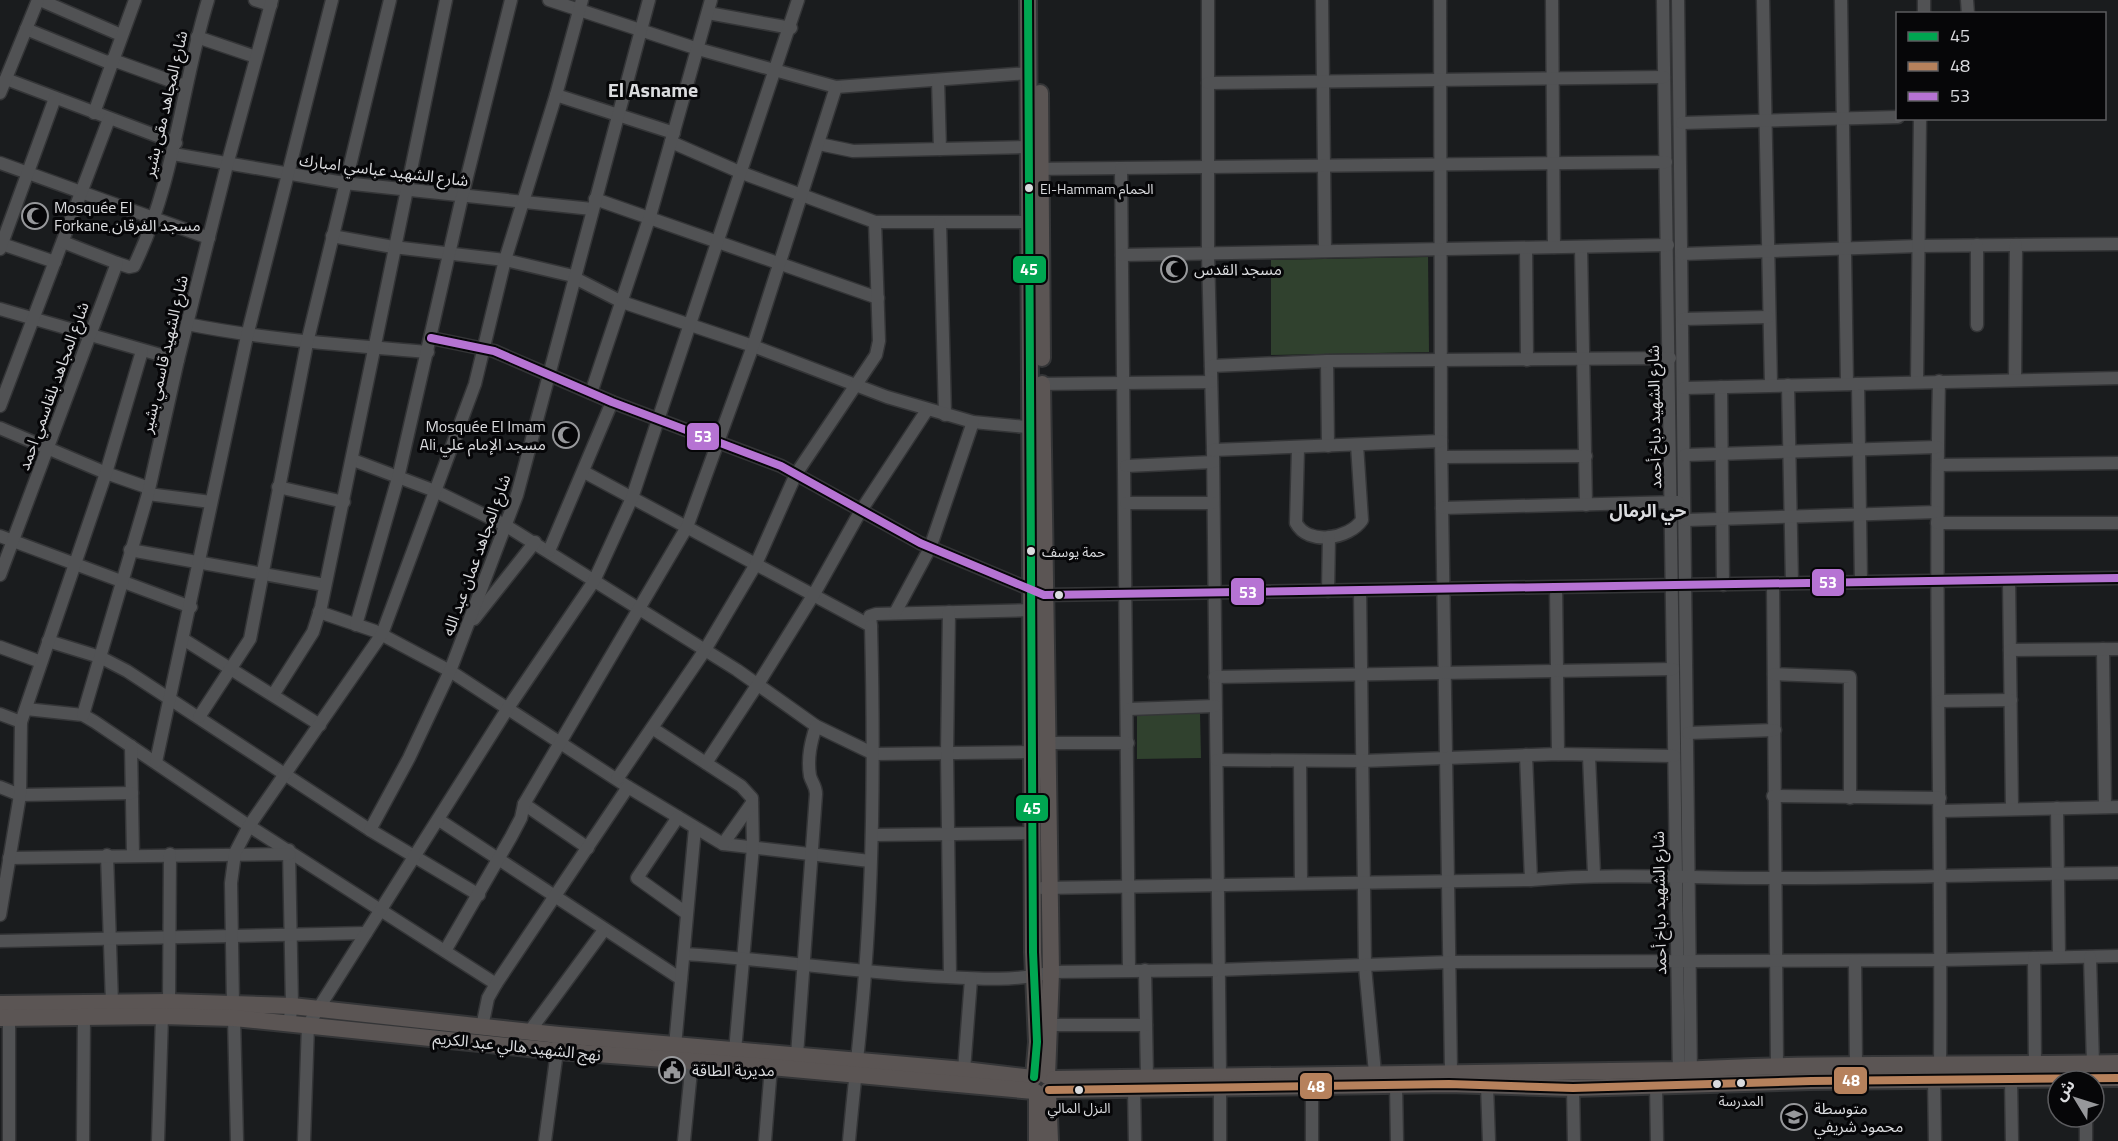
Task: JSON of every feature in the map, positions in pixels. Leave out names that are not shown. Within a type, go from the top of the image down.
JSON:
[{"type":"main road","points":[[1028,0],[1028,147],[1035,169],[1028,222],[1036,384]]},
{"type":"main road","points":[[1037,1141],[1041,1084],[1049,1025],[1051,972],[1034,833],[1038,746],[1039,593],[1035,169],[1038,0]]},
{"type":"main road","points":[[1039,593],[1033,610],[1041,888],[1034,977],[1036,1042],[1050,1141]]},
{"type":"main road","points":[[91,1013],[112,1003],[166,1009]]},
{"type":"main road","points":[[234,1011],[292,1006],[529,1032],[558,1043],[675,1046],[796,1055],[855,1068],[964,1070],[1041,1084],[1134,1090],[1375,1072],[1451,1071],[1685,1077],[1937,1073],[2035,1065],[2059,1069]]},
{"type":"main road","name":"نهج الشهيد هالي عبد الكريم","points":[[3,1013],[91,1013],[166,1009],[234,1011],[289,1023],[558,1043],[692,1061],[771,1067],[855,1068],[1041,1084]]},
{"type":"main road","points":[[2102,1069],[2118,1063]]},
{"type":"main road","points":[[1041,1084],[1147,1077],[1312,1088],[1656,1086],[1685,1077],[1777,1065],[1856,1066],[2011,1079],[2046,1077]]},
{"type":"street","points":[[0,93],[39,0],[121,35]]},
{"type":"street","points":[[94,113],[135,0]]},
{"type":"street","name":"شارع المجاهد مقى بشير","points":[[117,263],[131,267],[135,265],[152,219],[175,148],[185,87],[208,0]]},
{"type":"street","points":[[255,0],[272,2]]},
{"type":"street","points":[[156,762],[247,336],[286,174],[332,0]]},
{"type":"street","points":[[199,717],[250,639],[307,343],[390,0]]},
{"type":"street","points":[[273,695],[298,660],[313,632],[319,612],[353,460],[393,247],[446,0]]},
{"type":"street","points":[[356,625],[398,478],[462,197],[511,0]]},
{"type":"street","points":[[549,0],[581,5],[641,30],[698,49],[836,87],[1029,73]]},
{"type":"street","name":"شارع المجاهد عمان عبد الله","points":[[370,830],[409,758],[450,671],[517,495],[649,0]]},
{"type":"street","points":[[591,393],[650,216],[711,0]]},
{"type":"street","points":[[304,1141],[308,1025],[508,708],[594,581],[632,498],[777,71],[798,0]]},
{"type":"street","points":[[1208,0],[1208,254],[1213,456],[1220,1141]]},
{"type":"street","points":[[1322,0],[1325,251]]},
{"type":"street","points":[[1440,0],[1441,441],[1451,1071]]},
{"type":"street","points":[[1552,0],[1554,247]]},
{"type":"street","name":"شارع الشهيد دباخ أحمد","points":[[1663,0],[1672,503],[1676,962],[1685,1077]]},
{"type":"street","name":"شارع الشهيد دباخ أحمد","points":[[1678,0],[1682,123],[1689,733],[1689,960],[1685,1077]]},
{"type":"street","points":[[1763,0],[1771,385]]},
{"type":"street","points":[[1841,0],[1844,249],[1858,448],[1861,582]]},
{"type":"street","name":"شارع الشهيد قاسمي بشير","points":[[83,715],[148,491],[227,165],[272,2]]},
{"type":"street","points":[[237,1141],[231,936],[231,883],[235,853],[249,826],[382,634],[465,414],[505,260],[581,5]]},
{"type":"street","points":[[708,13],[791,28]]},
{"type":"street","points":[[26,29],[107,62],[113,60],[185,87]]},
{"type":"street","points":[[197,37],[256,57]]},
{"type":"street","points":[[1208,83],[1664,77]]},
{"type":"street","name":"شارع الشهيد عباسي امبارك","points":[[6,79],[109,118],[175,148],[227,165],[344,183],[462,197],[523,203],[593,204],[650,216],[878,298]]},
{"type":"street","points":[[938,80],[940,149]]},
{"type":"street","points":[[445,951],[521,818],[524,804],[641,610],[687,528],[753,346],[803,196],[836,87]]},
{"type":"street","points":[[556,95],[618,116],[672,138],[742,173],[875,222],[1028,222]]},
{"type":"street","points":[[55,98],[1,247],[55,262]]},
{"type":"street","points":[[1682,123],[1896,117]]},
{"type":"street","points":[[0,406],[109,118]]},
{"type":"street","points":[[1917,382],[1920,120]]},
{"type":"street","points":[[819,144],[853,151],[1028,147]]},
{"type":"street","points":[[1035,169],[1666,162]]},
{"type":"street","points":[[0,163],[209,238]]},
{"type":"street","points":[[1121,169],[1129,709],[1129,970]]},
{"type":"street","points":[[617,778],[705,650],[756,564],[796,474],[876,356],[879,341],[875,222]]},
{"type":"street","points":[[940,223],[945,415]]},
{"type":"street","points":[[332,236],[393,247],[505,260],[575,278],[622,302],[753,346],[927,410],[973,422],[1037,428]]},
{"type":"street","points":[[63,242],[117,263]]},
{"type":"street","points":[[1682,254],[1919,246],[2118,244]]},
{"type":"street","points":[[1122,255],[1668,245]]},
{"type":"street","points":[[1977,245],[1977,325]]},
{"type":"street","points":[[2015,380],[2016,245]]},
{"type":"street","points":[[1581,247],[1585,360],[1586,506]]},
{"type":"street","points":[[1526,248],[1527,360]]},
{"type":"street","name":"شارع المجاهد بلقاسمي احمد","points":[[0,575],[117,263]]},
{"type":"street","points":[[0,309],[178,360]]},
{"type":"street","points":[[1683,319],[1768,317]]},
{"type":"street","points":[[187,324],[247,336],[307,343],[428,352]]},
{"type":"street","points":[[431,338],[494,351],[612,402],[719,441],[796,474],[860,512],[930,548],[1039,593],[1127,596],[1214,592],[2118,578]]},
{"type":"street","points":[[0,915],[2,891],[20,795],[21,722],[106,473],[142,351]]},
{"type":"street","points":[[1211,366],[1327,361],[1670,358]]},
{"type":"street","points":[[1327,361],[1328,446]]},
{"type":"street","points":[[1684,388],[2118,378]]},
{"type":"street","points":[[1935,1141],[1941,960],[1940,701],[1936,582],[1939,381]]},
{"type":"street","points":[[1036,384],[1211,382]]},
{"type":"street","points":[[1788,385],[1792,583]]},
{"type":"street","points":[[1721,387],[1723,585]]},
{"type":"street","points":[[549,551],[612,402]]},
{"type":"street","points":[[706,763],[814,594],[860,512],[927,410]]},
{"type":"street","points":[[896,613],[930,548],[973,422]]},
{"type":"street","points":[[0,428],[148,491],[211,502]]},
{"type":"street","points":[[1126,466],[1328,446],[1441,441]]},
{"type":"street","points":[[1298,449],[1296,523],[1300,531],[1310,536],[1329,537],[1351,532],[1362,520],[1357,445]]},
{"type":"street","points":[[1685,455],[1937,447]]},
{"type":"street","points":[[1442,457],[1586,456]]},
{"type":"street","points":[[353,460],[435,491],[505,525],[758,684],[816,726],[874,754],[947,754],[1038,746],[1128,743]]},
{"type":"street","points":[[1938,465],[2118,463]]},
{"type":"street","points":[[584,472],[871,626]]},
{"type":"street","points":[[278,487],[344,502]]},
{"type":"street","points":[[1442,508],[1686,502]]},
{"type":"street","points":[[1126,503],[1213,503]]},
{"type":"street","points":[[1686,520],[1860,514],[2118,523]]},
{"type":"street","points":[[0,536],[190,607]]},
{"type":"street","points":[[1328,591],[1329,537]]},
{"type":"street","points":[[468,627],[535,542]]},
{"type":"street","points":[[130,550],[325,585]]},
{"type":"street","points":[[2009,581],[2012,809]]},
{"type":"street","points":[[1773,584],[1773,878],[1777,1065]]},
{"type":"street","points":[[1556,588],[1558,754]]},
{"type":"street","points":[[1360,591],[1365,967],[1375,1072]]},
{"type":"street","points":[[849,1141],[865,972],[872,835],[874,754],[870,619],[873,614],[1033,610]]},
{"type":"street","points":[[319,612],[382,634],[450,671],[628,787],[723,844],[870,861]]},
{"type":"street","points":[[950,612],[947,754],[950,977]]},
{"type":"street","points":[[183,639],[320,725]]},
{"type":"street","points":[[48,641],[100,657],[127,671],[370,830],[479,895]]},
{"type":"street","points":[[0,647],[41,662]]},
{"type":"street","points":[[2103,649],[2105,807]]},
{"type":"street","points":[[2010,650],[2118,649]]},
{"type":"street","points":[[1215,677],[1673,669]]},
{"type":"street","points":[[1774,674],[1850,677],[1850,798]]},
{"type":"street","points":[[1940,701],[2011,700]]},
{"type":"street","points":[[1129,709],[1215,706]]},
{"type":"street","points":[[26,709],[83,715],[249,826],[496,984]]},
{"type":"street","points":[[0,714],[21,722]]},
{"type":"street","points":[[796,1055],[816,794],[816,785],[811,778],[810,748],[816,726]]},
{"type":"street","points":[[652,728],[748,791],[752,803],[753,847],[735,1051]]},
{"type":"street","points":[[1689,733],[1774,730]]},
{"type":"street","points":[[131,746],[133,855]]},
{"type":"street","points":[[1217,760],[1362,761],[1558,754],[1674,756]]},
{"type":"street","points":[[1526,755],[1531,880]]},
{"type":"street","points":[[1589,756],[1594,874]]},
{"type":"street","points":[[1300,761],[1301,883]]},
{"type":"street","points":[[0,787],[20,795],[132,793]]},
{"type":"street","points":[[482,1027],[488,999],[496,984],[628,787]]},
{"type":"street","points":[[1773,796],[1850,798],[2012,809],[2118,807]]},
{"type":"street","points":[[723,844],[752,803]]},
{"type":"street","points":[[524,804],[588,848]]},
{"type":"street","points":[[2057,808],[2059,957]]},
{"type":"street","points":[[678,817],[637,878],[686,913]]},
{"type":"street","points":[[439,820],[681,979]]},
{"type":"street","points":[[675,1046],[695,828]]},
{"type":"street","points":[[872,835],[1034,833]]},
{"type":"street","points":[[9,858],[289,852]]},
{"type":"street","points":[[289,852],[292,1006],[289,1023]]},
{"type":"street","points":[[158,1141],[171,937],[170,854]]},
{"type":"street","points":[[108,855],[112,1003]]},
{"type":"street","points":[[1041,888],[1531,880],[1594,874],[1676,878],[1773,878],[2118,873]]},
{"type":"street","points":[[529,1032],[604,930]]},
{"type":"street","points":[[0,941],[366,933]]},
{"type":"street","points":[[684,954],[744,958],[865,972],[971,979],[1034,977],[1051,972],[1365,967],[1451,962],[1855,961],[2118,956]]},
{"type":"street","points":[[2088,1069],[2090,957]]},
{"type":"street","points":[[2034,958],[2035,1065]]},
{"type":"street","points":[[1855,961],[1856,1066]]},
{"type":"street","points":[[1145,970],[1147,1077]]},
{"type":"street","points":[[964,1070],[971,979]]},
{"type":"street","points":[[3,1013],[9,1141]]},
{"type":"street","points":[[82,1141],[91,1013]]},
{"type":"street","points":[[1049,1025],[1146,1025]]},
{"type":"street","points":[[545,1141],[558,1043]]},
{"type":"street","points":[[684,1141],[692,1061]]},
{"type":"street","points":[[765,1141],[771,1067]]},
{"type":"street","points":[[2011,1079],[2012,1141]]},
{"type":"street","points":[[1396,1086],[1397,1141]]},
{"type":"street","points":[[1487,1086],[1489,1141]]},
{"type":"street","points":[[1656,1086],[1657,1141]]},
{"type":"street","points":[[1312,1088],[1312,1141]]},
{"type":"street","points":[[1573,1088],[1574,1141]]},
{"type":"street","points":[[1134,1090],[1135,1141]]},
{"type":"green space","points":[[1428,257],[1429,352],[1271,355],[1271,260]]},
{"type":"green space","points":[[1200,713],[1201,758],[1137,759],[1137,715]]},
{"type":"transit line","name":"45","points":[[1028,0],[1033,952],[1037,1042],[1034,1077]]},
{"type":"transit line","name":"53","points":[[431,338],[494,351],[612,402],[781,466],[920,543],[1044,595],[2118,578]]},
{"type":"transit line","name":"48","points":[[1049,1090],[1449,1084],[1573,1088],[1811,1081],[2118,1078]]},
{"type":"place","name":"El-Hammam,الحمام","points":[[1029,188]]},
{"type":"place","name":"Mosquée El Forkane,مسجد الفرقان","points":[[35,216]]},
{"type":"place","name":"مسجد القدس","points":[[1174,269]]},
{"type":"place","name":"Mosquée El Imam Ali,مسجد الإمام علي","points":[[566,435]]},
{"type":"place","name":"حمة يوسف","points":[[1031,551]]},
{"type":"place","name":"مديرية الطاقة","points":[[672,1070]]},
{"type":"place","name":"المدرسة","points":[[1741,1083]]},
{"type":"place","name":"النزل المالي","points":[[1079,1090]]},
{"type":"place","name":"متوسطة محمود شريفي","points":[[1794,1117]]},
{"type":"district","name":"El Asname","points":[[653,90]]},
{"type":"district","name":"حي الرمال","points":[[1648,511]]}]
